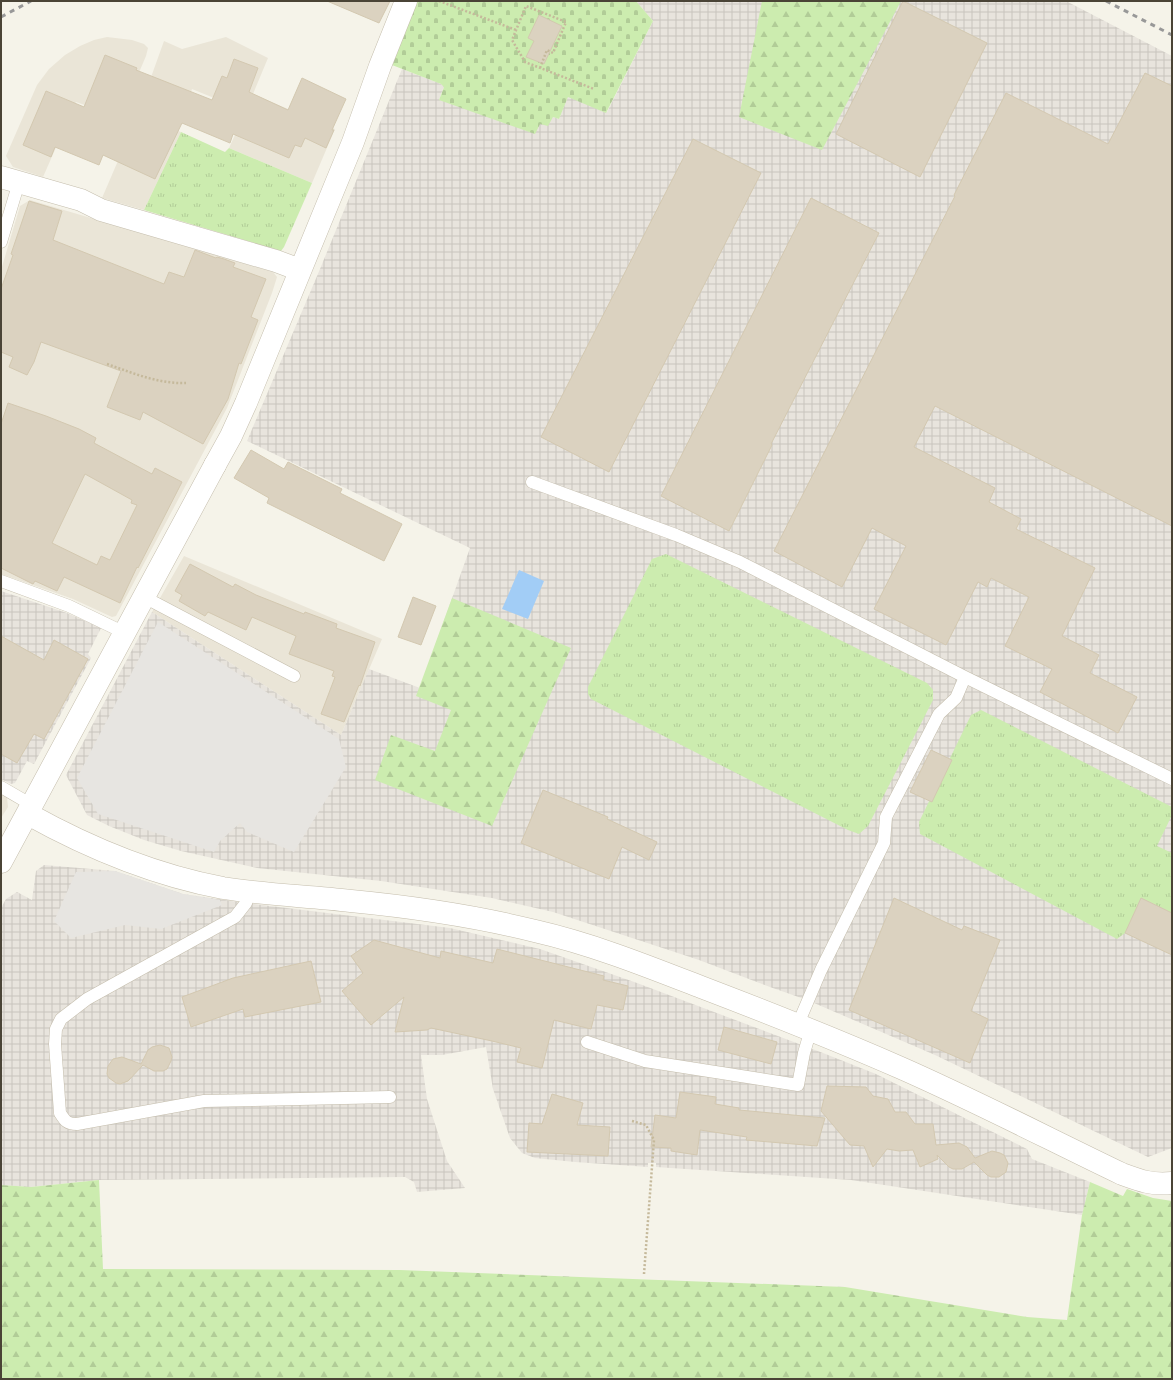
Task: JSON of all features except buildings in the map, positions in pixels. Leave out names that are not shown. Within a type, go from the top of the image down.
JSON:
[{"type":"street","points":[[1,862],[238,421],[353,142],[380,66],[406,1]]},
{"type":"street","points":[[10,179],[81,200],[101,210],[276,261],[300,270]]},
{"type":"street","points":[[30,810],[84,843],[146,868],[198,882],[250,892],[393,905],[495,922],[538,931],[586,945],[633,961],[805,1026],[942,1086],[1122,1174],[1149,1183],[1172,1183]]},
{"type":"lane","points":[[1,242],[10,179]]},
{"type":"lane","points":[[532,482],[676,535],[740,562],[965,677],[1172,779]]},
{"type":"lane","points":[[1,581],[69,606],[125,633]]},
{"type":"lane","points":[[144,597],[294,676]]},
{"type":"lane","points":[[587,1042],[645,1061],[798,1084],[804,1053],[805,1026],[820,970],[884,843],[886,816],[939,714],[956,698],[965,677]]},
{"type":"lane","points":[[1,787],[30,810]]},
{"type":"lane","points":[[250,892],[246,904],[235,917],[87,999],[61,1019],[56,1030],[55,1044],[60,1113],[70,1124],[77,1124],[204,1101],[390,1097]]},
{"type":"path","points":[[439,1],[516,30]]},
{"type":"path","points":[[540,68],[547,50],[553,53],[566,22],[526,6],[512,40],[525,62],[540,68],[594,88]]},
{"type":"path","points":[[108,364],[154,380],[171,383],[186,383]]},
{"type":"path","points":[[632,1121],[646,1125],[654,1140],[644,1274]]},
{"type":"shaded area","points":[[636,1],[1066,1],[1172,56],[1172,1148],[1148,1157],[935,1055],[807,1000],[699,960],[553,912],[492,898],[381,881],[257,868],[181,851],[144,840],[109,826],[87,815],[66,775],[152,612],[341,735],[369,669],[420,688],[470,548],[247,441],[320,269],[402,69],[444,86],[439,100],[540,124],[553,117],[559,119],[568,96],[607,112],[653,21]]},
{"type":"shaded area","points":[[107,37],[132,40],[144,44],[148,48],[120,117],[76,102],[43,177],[13,167],[6,156],[37,85],[49,69],[65,55],[94,40]]},
{"type":"shaded area","points":[[226,37],[268,58],[253,94],[335,129],[312,183],[229,148],[246,111],[192,89],[178,131],[181,132],[144,210],[102,198],[136,119],[164,41],[182,49]]},
{"type":"shaded area","points":[[30,200],[273,272],[277,277],[227,408],[116,616],[112,617],[73,599],[1,574],[1,270],[20,206]]},
{"type":"shaded area","points":[[184,556],[382,639],[341,735],[152,612]]},
{"type":"shaded area","points":[[1,591],[67,613],[101,628],[88,654],[91,658],[34,764],[27,761],[15,783],[11,784],[1,779]]},
{"type":"shaded area","points":[[158,622],[339,739],[346,767],[294,852],[247,832],[240,823],[220,841],[214,852],[98,814],[77,778]]},
{"type":"shaded area","points":[[1,795],[7,798],[8,807],[1,818]]},
{"type":"shaded area","points":[[44,865],[115,871],[183,894],[450,928],[540,949],[637,983],[876,1074],[1027,1149],[1032,1159],[1090,1182],[1082,1215],[851,1180],[656,1167],[656,1163],[648,1163],[648,1167],[535,1158],[522,1153],[510,1138],[493,1089],[486,1047],[442,1055],[421,1055],[427,1099],[447,1161],[465,1188],[417,1192],[414,1182],[405,1177],[99,1180],[31,1187],[1,1185],[1,908],[6,899],[17,892],[32,900],[36,871]]},
{"type":"shaded area","points":[[115,871],[183,894],[220,900],[222,905],[161,929],[125,925],[71,938],[54,921],[76,872]]},
{"type":"green space","points":[[417,1],[636,1],[653,21],[606,113],[568,97],[559,119],[553,117],[548,126],[540,124],[535,134],[439,100],[444,87],[441,84],[392,65]]},
{"type":"green space","points":[[762,1],[901,1],[822,150],[739,117]]},
{"type":"green space","points":[[181,132],[225,152],[229,148],[312,183],[281,251],[144,210]]},
{"type":"green space","points":[[666,554],[927,683],[933,690],[933,700],[868,826],[859,834],[848,830],[591,699],[588,694],[588,687],[652,559]]},
{"type":"green space","points":[[452,598],[571,648],[492,826],[375,780],[391,735],[435,751],[451,710],[416,696]]},
{"type":"green space","points":[[981,710],[1172,807],[1172,815],[1157,846],[1172,853],[1172,913],[1141,898],[1125,933],[1117,939],[920,834],[919,822],[971,715]]},
{"type":"green space","points":[[99,1180],[103,1269],[400,1270],[845,1287],[1027,1317],[1067,1320],[1082,1215],[1090,1182],[1123,1196],[1127,1189],[1153,1198],[1172,1201],[1172,1379],[1,1379],[1,1185],[31,1187]]},
{"type":"water","points":[[519,570],[544,581],[528,619],[502,609]]},
{"type":"railway","points":[[1,17],[31,1]]},
{"type":"railway","points":[[1106,1],[1172,35]]}]
